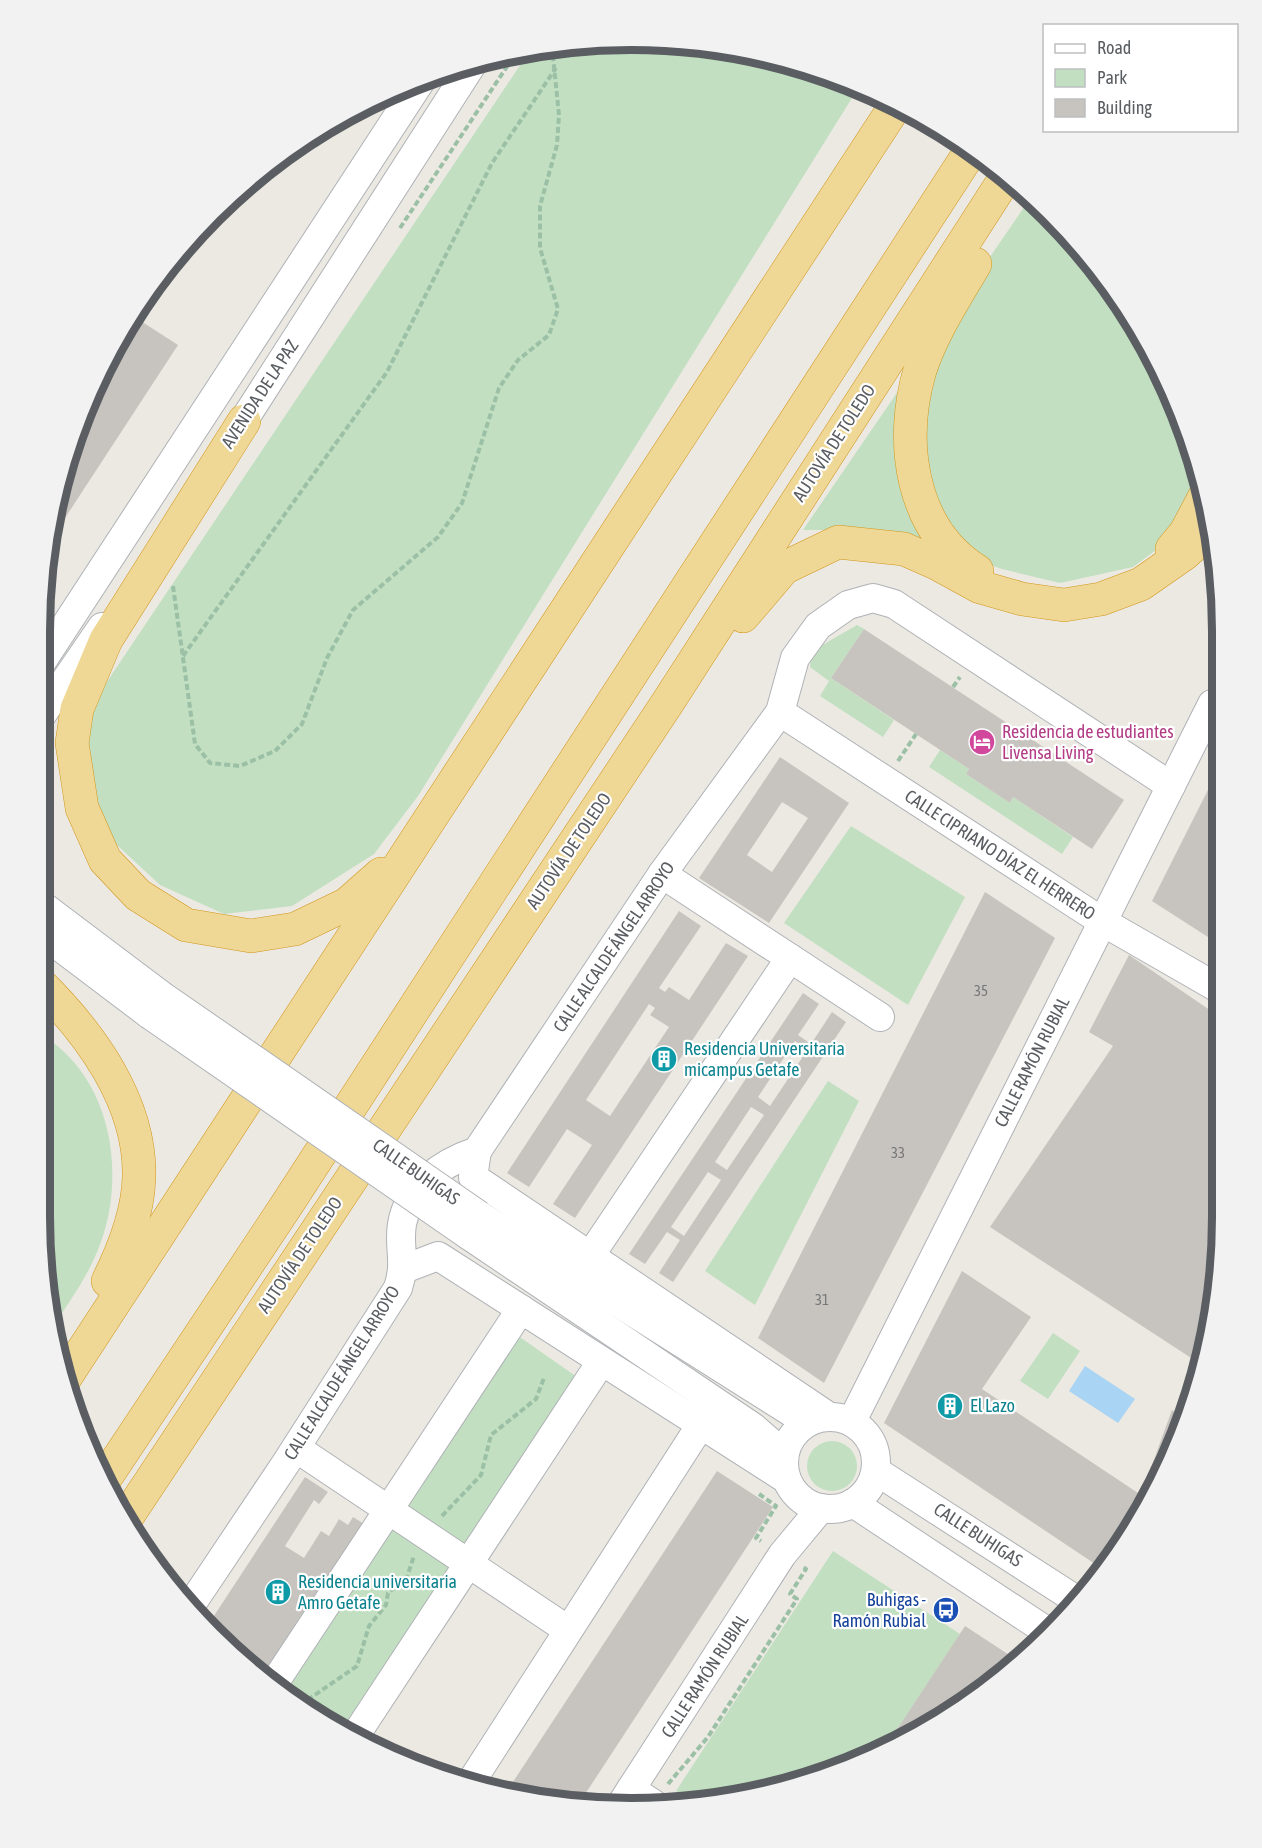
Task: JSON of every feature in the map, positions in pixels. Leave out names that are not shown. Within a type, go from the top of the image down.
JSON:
[{"type":"highway","points":[[70,1371],[892,111]]},
{"type":"highway","points":[[109,1473],[286,1206],[967,157]]},
{"type":"highway","name":"AUTOVÍA DE TOLEDO","points":[[130,1513],[668,702],[1001,184]]},
{"type":"highway","points":[[1002,184],[976,262],[943,319],[920,369],[912,410],[909,450],[918,495],[939,536],[971,567],[1022,599]]},
{"type":"highway","points":[[244,421],[106,640],[77,709],[72,744],[82,808],[105,860],[138,895],[186,925],[250,936],[295,929],[347,904],[377,878],[428,821]]},
{"type":"highway","points":[[1140,584],[1186,532],[1199,508]]},
{"type":"highway","points":[[668,702],[784,568],[838,542],[904,549],[980,587],[1022,599],[1064,605],[1101,599],[1140,584],[1184,554],[1204,536]]},
{"type":"highway","points":[[50,994],[64,1008],[101,1058],[121,1094],[135,1137],[140,1177],[134,1214],[124,1248],[68,1362]]},
{"type":"highway","points":[[50,1019],[58,1022],[101,1058]]},
{"type":"street","name":"AVENIDA DE LA PAZ","points":[[50,703],[244,421],[467,73]]},
{"type":"street","name":"AVENIDA DE LA PAZ","points":[[50,649],[414,92]]},
{"type":"street","name":"CALLE ALCALDE ÁNGEL ARROYO","points":[[194,1600],[296,1448],[398,1288],[404,1269],[402,1224],[417,1187],[451,1160],[477,1151],[662,874],[780,712],[795,658],[818,626],[848,605],[873,598],[894,604],[1171,786]]},
{"type":"street","name":"CALLE RAMÓN RUBIAL","points":[[829,1419],[1102,922],[1212,704]]},
{"type":"street","name":"CALLE CIPRIANO DÍAZ EL HERRERO","points":[[780,712],[893,770],[1102,922],[1212,985]]},
{"type":"street","points":[[662,874],[880,1017]]},
{"type":"street","name":"CALLE BUHIGAS","points":[[50,913],[155,1005]]},
{"type":"street","name":"CALLE BUHIGAS","points":[[50,938],[155,1005],[473,1225],[753,1426],[797,1485]]},
{"type":"street","points":[[590,1256],[790,958]]},
{"type":"street","points":[[404,1269],[438,1256],[700,1426],[797,1485],[840,1508],[853,1503],[869,1488],[876,1471],[877,1457],[872,1440],[829,1419],[473,1177],[477,1151]]},
{"type":"street","name":"CALLE BUHIGAS","points":[[473,1225],[829,1419]]},
{"type":"street","points":[[277,1678],[521,1309]]},
{"type":"street","points":[[358,1731],[601,1362]]},
{"type":"street","points":[[797,1485],[792,1434],[829,1419]]},
{"type":"street","points":[[474,1777],[700,1426]]},
{"type":"street","points":[[296,1448],[568,1630]]},
{"type":"street","name":"CALLE BUHIGAS","points":[[876,1471],[1071,1596]]},
{"type":"street","name":"CALLE RAMÓN RUBIAL","points":[[626,1798],[785,1550],[797,1485]]},
{"type":"street","points":[[853,1503],[1042,1628]]},
{"type":"path","points":[[173,585],[195,744],[210,763],[240,766],[275,751],[302,724],[327,658],[353,610],[438,537],[462,503],[499,388],[518,360],[549,335],[558,309],[540,248],[540,206],[558,135],[559,115],[553,54]]},
{"type":"path","points":[[183,656],[387,372],[492,163],[556,68]]},
{"type":"path","points":[[893,770],[916,734]]},
{"type":"path","points":[[890,752],[893,770]]},
{"type":"path","points":[[893,770],[910,765]]},
{"type":"path","points":[[661,1797],[708,1737],[797,1599],[790,1594],[806,1569],[785,1550],[756,1538],[776,1506],[752,1489]]},
{"type":"green space","points":[[593,51],[669,51],[707,54],[782,69],[854,94],[418,796],[374,854],[292,906],[224,914],[160,885],[102,831],[87,764],[88,710],[524,60],[555,54]]},
{"type":"green space","points":[[1026,205],[1068,248],[1092,277],[1135,340],[1153,374],[1182,444],[1201,517],[1133,567],[1060,583],[1002,569],[889,530],[803,530]]},
{"type":"green space","points":[[857,625],[864,629],[831,678],[894,720],[883,737],[820,696],[829,681],[810,667],[812,651]]},
{"type":"green space","points":[[940,750],[969,769],[966,774],[1010,803],[1013,797],[1073,837],[1062,854],[929,767]]},
{"type":"green space","points":[[851,826],[965,897],[908,1005],[784,923]]},
{"type":"green space","points":[[50,1041],[65,1053],[85,1077],[99,1105],[108,1135],[112,1167],[111,1199],[105,1230],[90,1268],[59,1318],[51,1255]]},
{"type":"green space","points":[[828,1081],[859,1101],[755,1305],[705,1271]]},
{"type":"green space","points":[[514,1333],[577,1377],[352,1728],[283,1682]]},
{"type":"green space","points":[[1053,1333],[1080,1351],[1048,1399],[1020,1381]]},
{"type":"green space","points":[[827,1441],[837,1441],[850,1448],[857,1461],[857,1471],[850,1484],[837,1491],[827,1491],[818,1487],[811,1480],[807,1471],[807,1461],[811,1452],[818,1445]]},
{"type":"green space","points":[[833,1551],[960,1634],[892,1737],[818,1768],[782,1779],[707,1794],[684,1796],[676,1791]]},
{"type":"water","points":[[1085,1366],[1135,1399],[1118,1423],[1069,1391]]},
{"type":"building","points":[[140,320],[178,345],[59,527],[69,480],[80,444],[109,374],[127,340]]},
{"type":"building","name":"Residencia de estudiantes Livensa Living","points":[[864,629],[1124,800],[1092,849],[1013,797],[1010,803],[966,774],[969,769],[831,678]]},
{"type":"building","points":[[780,757],[849,803],[769,923],[699,878]],"holes":[[[782,802],[808,818],[772,872],[747,855]]]},
{"type":"building","points":[[1212,782],[1212,940],[1152,901]]},
{"type":"building","points":[[985,892],[1055,938],[824,1383],[758,1338]]},
{"type":"building","name":"Residencia Universitaria micampus Getafe","points":[[679,911],[701,926],[659,988],[665,992],[669,987],[689,1000],[726,943],[748,956],[575,1218],[553,1204],[592,1145],[567,1129],[529,1187],[507,1173]],"holes":[[[649,1004],[655,1008],[650,1015],[669,1027],[610,1116],[586,1100]]]},
{"type":"building","points":[[1129,955],[1212,1012],[1211,1255],[1208,1293],[1195,1360],[990,1227],[1113,1046],[1089,1032]]},
{"type":"building","points":[[803,993],[819,1004],[798,1035],[811,1044],[832,1012],[846,1022],[673,1282],[659,1273],[680,1240],[667,1232],[645,1264],[629,1254]],"holes":[[[795,1041],[808,1049],[770,1106],[758,1097]],[[751,1107],[764,1115],[727,1170],[715,1162]],[[708,1172],[721,1180],[684,1236],[671,1227]]]},
{"type":"building","name":"El Lazo","points":[[962,1271],[1031,1317],[982,1389],[1141,1495],[1172,1410],[1178,1414],[1153,1474],[1135,1508],[1096,1565],[884,1423]]},
{"type":"building","points":[[717,1471],[773,1507],[584,1796],[555,1794],[511,1785]]},
{"type":"building","name":"Residencia universitaria Amro Getafe","points":[[305,1477],[328,1492],[319,1504],[314,1500],[285,1546],[304,1558],[321,1531],[329,1536],[339,1519],[348,1525],[353,1517],[369,1527],[272,1674],[212,1619]]},
{"type":"building","points":[[965,1626],[1011,1656],[954,1700],[892,1737]]},
{"type":"place","name":"Residencia de estudiantes Livensa Living","points":[[982,742]]},
{"type":"place","name":"Residencia Universitaria micampus Getafe","points":[[664,1059]]},
{"type":"place","name":"El Lazo","points":[[950,1406]]},
{"type":"place","name":"Residencia universitaria Amro Getafe","points":[[278,1592]]},
{"type":"place","name":"Buhigas - Ramón Rubial","points":[[946,1610]]}]
